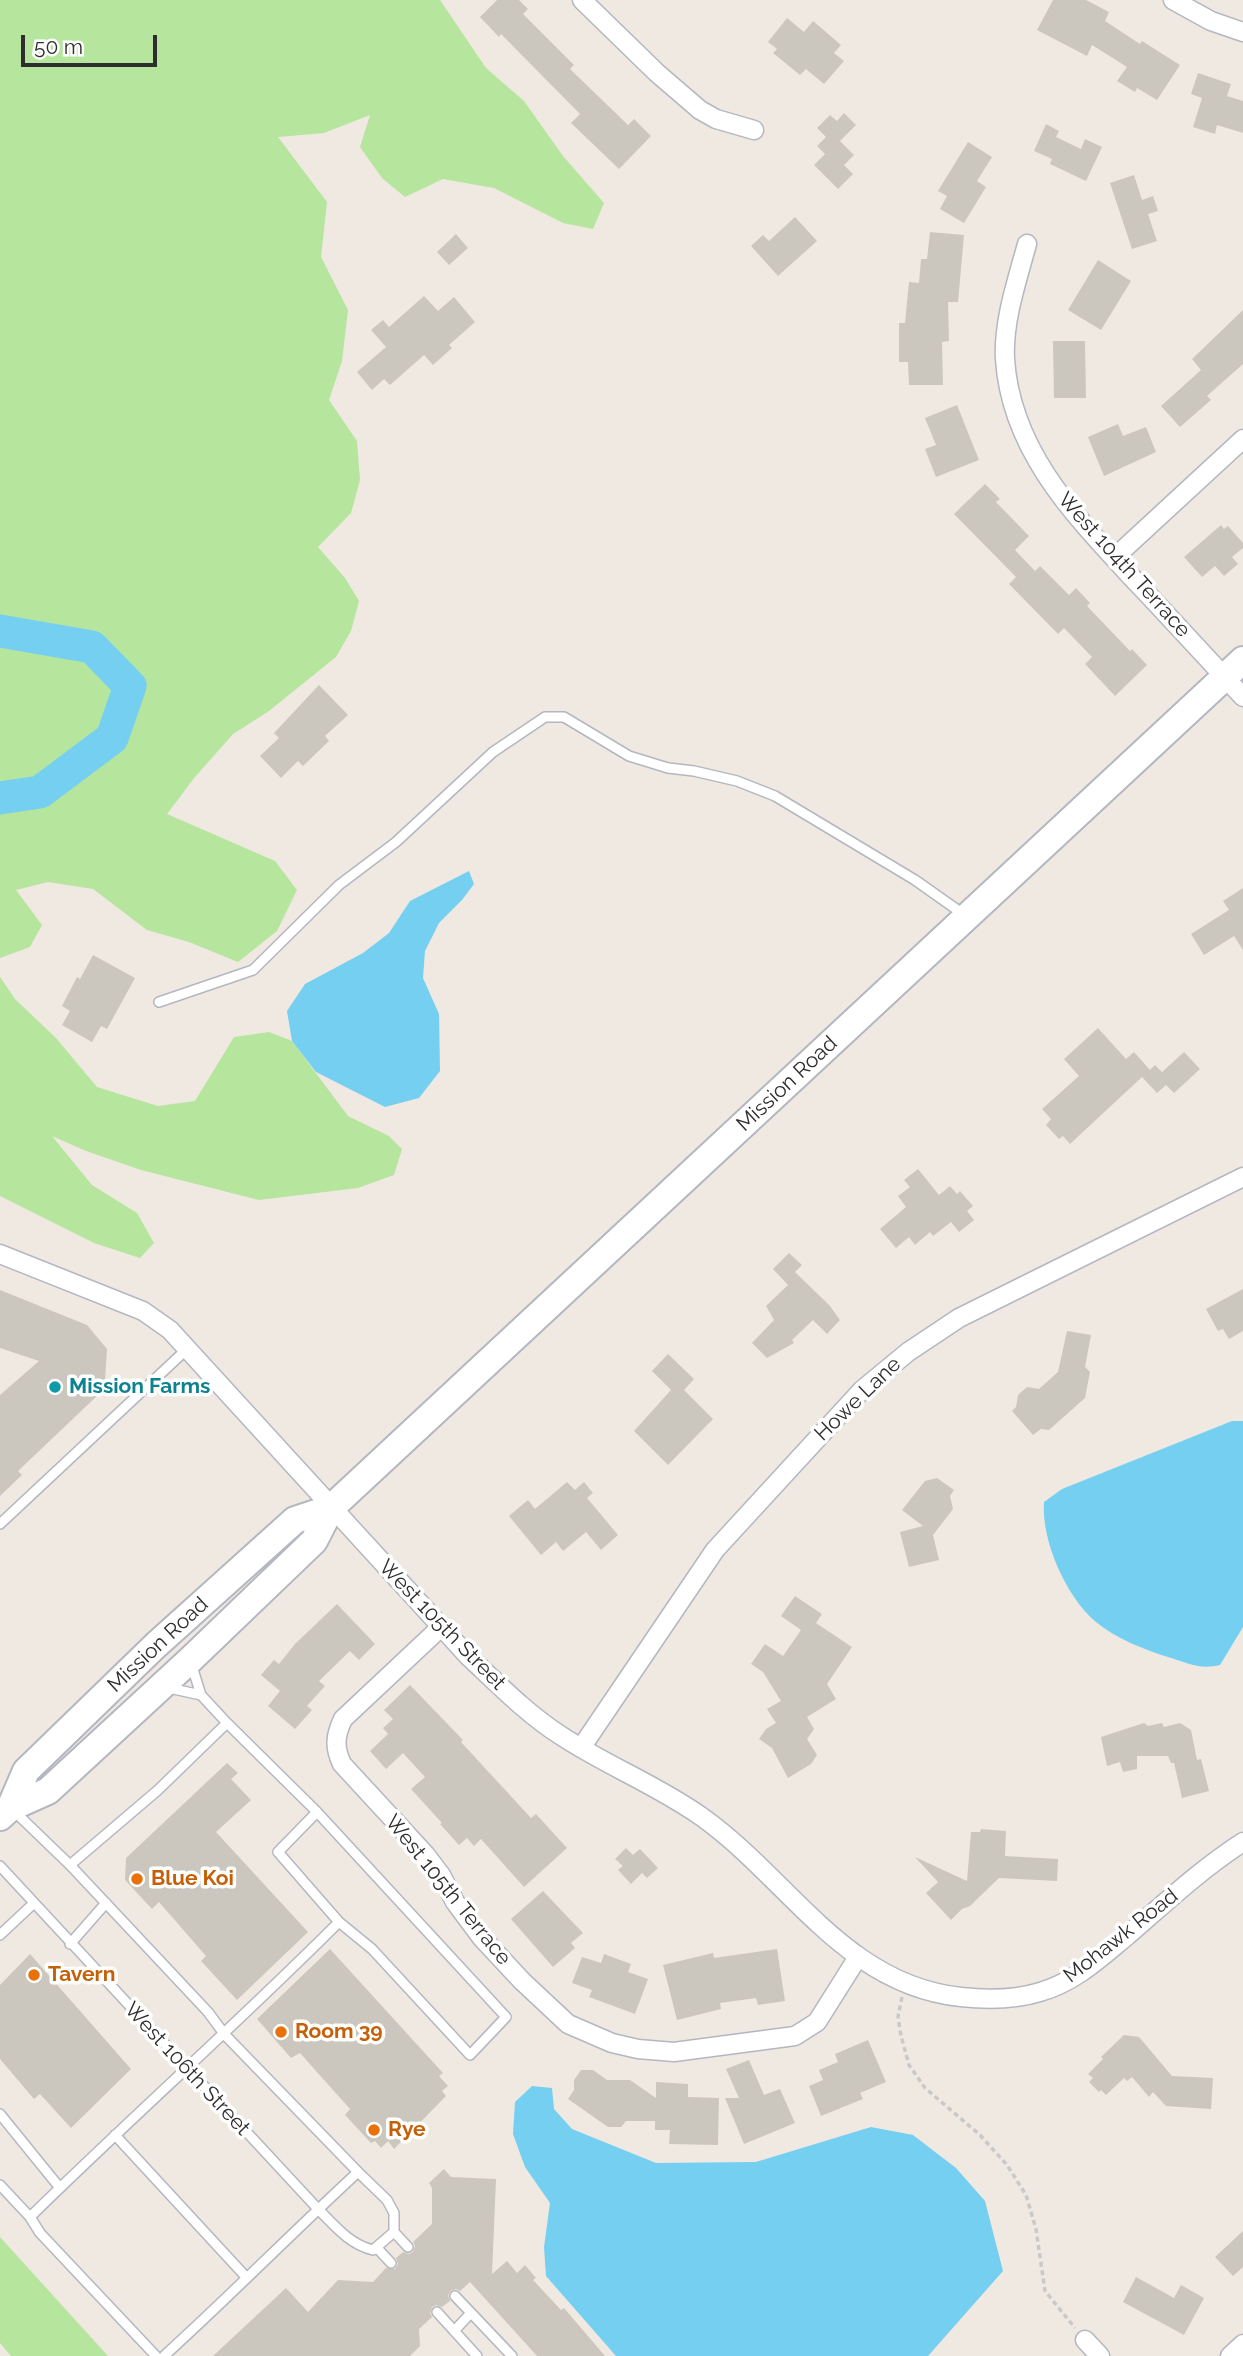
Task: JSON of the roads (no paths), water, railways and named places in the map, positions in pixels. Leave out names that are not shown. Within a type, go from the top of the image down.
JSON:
[{"type":"main road","name":"Mission Road","points":[[5,1812],[48,1791],[190,1660],[314,1541],[331,1508],[1234,669]]},
{"type":"main road","name":"Mission Road","points":[[5,1812],[26,1771],[156,1645],[295,1520],[331,1508]]},
{"type":"street","points":[[582,0],[657,73],[700,110],[716,119],[754,130]]},
{"type":"street","points":[[1173,0],[1211,20],[1243,32]]},
{"type":"street","name":"West 104th Terrace","points":[[1027,244],[1005,340],[1007,377],[1023,434],[1044,473],[1078,519],[1114,558],[1234,669]]},
{"type":"street","points":[[1114,558],[1243,439]]},
{"type":"street","points":[[1234,669],[1243,697]]},
{"type":"street","name":"Howe Lane","points":[[581,1748],[715,1550],[841,1411],[870,1383],[908,1352],[959,1318],[1243,1177]]},
{"type":"street","name":"West 105th Street","points":[[0,1254],[143,1311],[170,1331],[468,1656],[512,1698],[560,1735],[701,1816],[732,1840],[821,1928],[858,1957],[905,1981]]},
{"type":"street","name":"West 105th Terrace","points":[[441,1627],[343,1719],[336,1734],[335,1750],[342,1765],[425,1854],[481,1937],[522,1981],[568,2024],[612,2043],[638,2049],[674,2052],[795,2036],[817,2022],[858,1957]]},
{"type":"street","name":"Mohawk Road","points":[[905,1981],[941,1995],[984,1999],[1025,1996],[1062,1984],[1095,1962],[1211,1864],[1243,1842]]},
{"type":"street","points":[[1085,2340],[1100,2356]]},
{"type":"street","points":[[1230,2356],[1243,2344]]},
{"type":"lane","points":[[159,1002],[253,970],[339,885],[396,842],[493,752],[545,717],[564,717],[629,756],[668,768],[737,781],[775,796],[915,880],[967,917]]},
{"type":"lane","points":[[0,1524],[110,1424],[187,1349]]},
{"type":"lane","points":[[190,1660],[201,1695],[317,1812],[506,2017],[470,2055],[372,1949],[339,1922],[278,1852],[317,1812]]},
{"type":"lane","points":[[162,1686],[201,1695]]},
{"type":"lane","points":[[70,1865],[158,1790],[227,1723]]},
{"type":"lane","points":[[5,1812],[70,1865],[208,2012],[225,2035],[387,2200],[394,2213],[394,2232],[408,2247]]},
{"type":"lane","name":"West 106th Street","points":[[0,1867],[318,2209],[357,2246],[373,2250],[377,2248]]},
{"type":"lane","points":[[70,1944],[106,1903]]},
{"type":"lane","points":[[0,1936],[33,1904]]},
{"type":"lane","points":[[30,2217],[225,2035],[339,1922]]},
{"type":"lane","points":[[0,2114],[60,2188]]},
{"type":"lane","points":[[115,2135],[247,2278]]},
{"type":"lane","points":[[164,2356],[358,2172]]},
{"type":"lane","points":[[0,2185],[30,2217],[40,2233],[156,2356]]},
{"type":"lane","points":[[391,2263],[377,2248],[394,2232]]},
{"type":"lane","points":[[455,2296],[512,2356]]},
{"type":"lane","points":[[437,2312],[477,2356]]},
{"type":"lane","points":[[454,2330],[471,2313]]},
{"type":"water","points":[[469,871],[474,884],[439,923],[425,951],[423,978],[439,1014],[440,1071],[419,1098],[385,1107],[316,1072],[292,1041],[287,1011],[305,984],[363,953],[389,933],[410,901]]},
{"type":"water","points":[[1232,1421],[1243,1421],[1243,1627],[1220,1665],[1200,1666],[1131,1643],[1104,1628],[1085,1611],[1066,1583],[1051,1550],[1044,1517],[1044,1502],[1062,1489]]},
{"type":"water","points":[[532,2086],[552,2088],[554,2109],[572,2129],[656,2163],[756,2162],[871,2127],[913,2135],[956,2168],[985,2201],[1003,2271],[928,2356],[616,2356],[546,2276],[544,2247],[550,2203],[525,2167],[513,2134],[515,2102]]},
{"type":"waterway","points":[[0,631],[92,647],[130,686],[112,738],[40,792],[0,798]]},
{"type":"place","name":"Mission Farms","points":[[55,1387]]},
{"type":"place","name":"Blue Koi","points":[[137,1879]]},
{"type":"place","name":"Tavern","points":[[34,1975]]},
{"type":"place","name":"Room 39","points":[[281,2032]]},
{"type":"place","name":"Rye","points":[[374,2130]]}]
